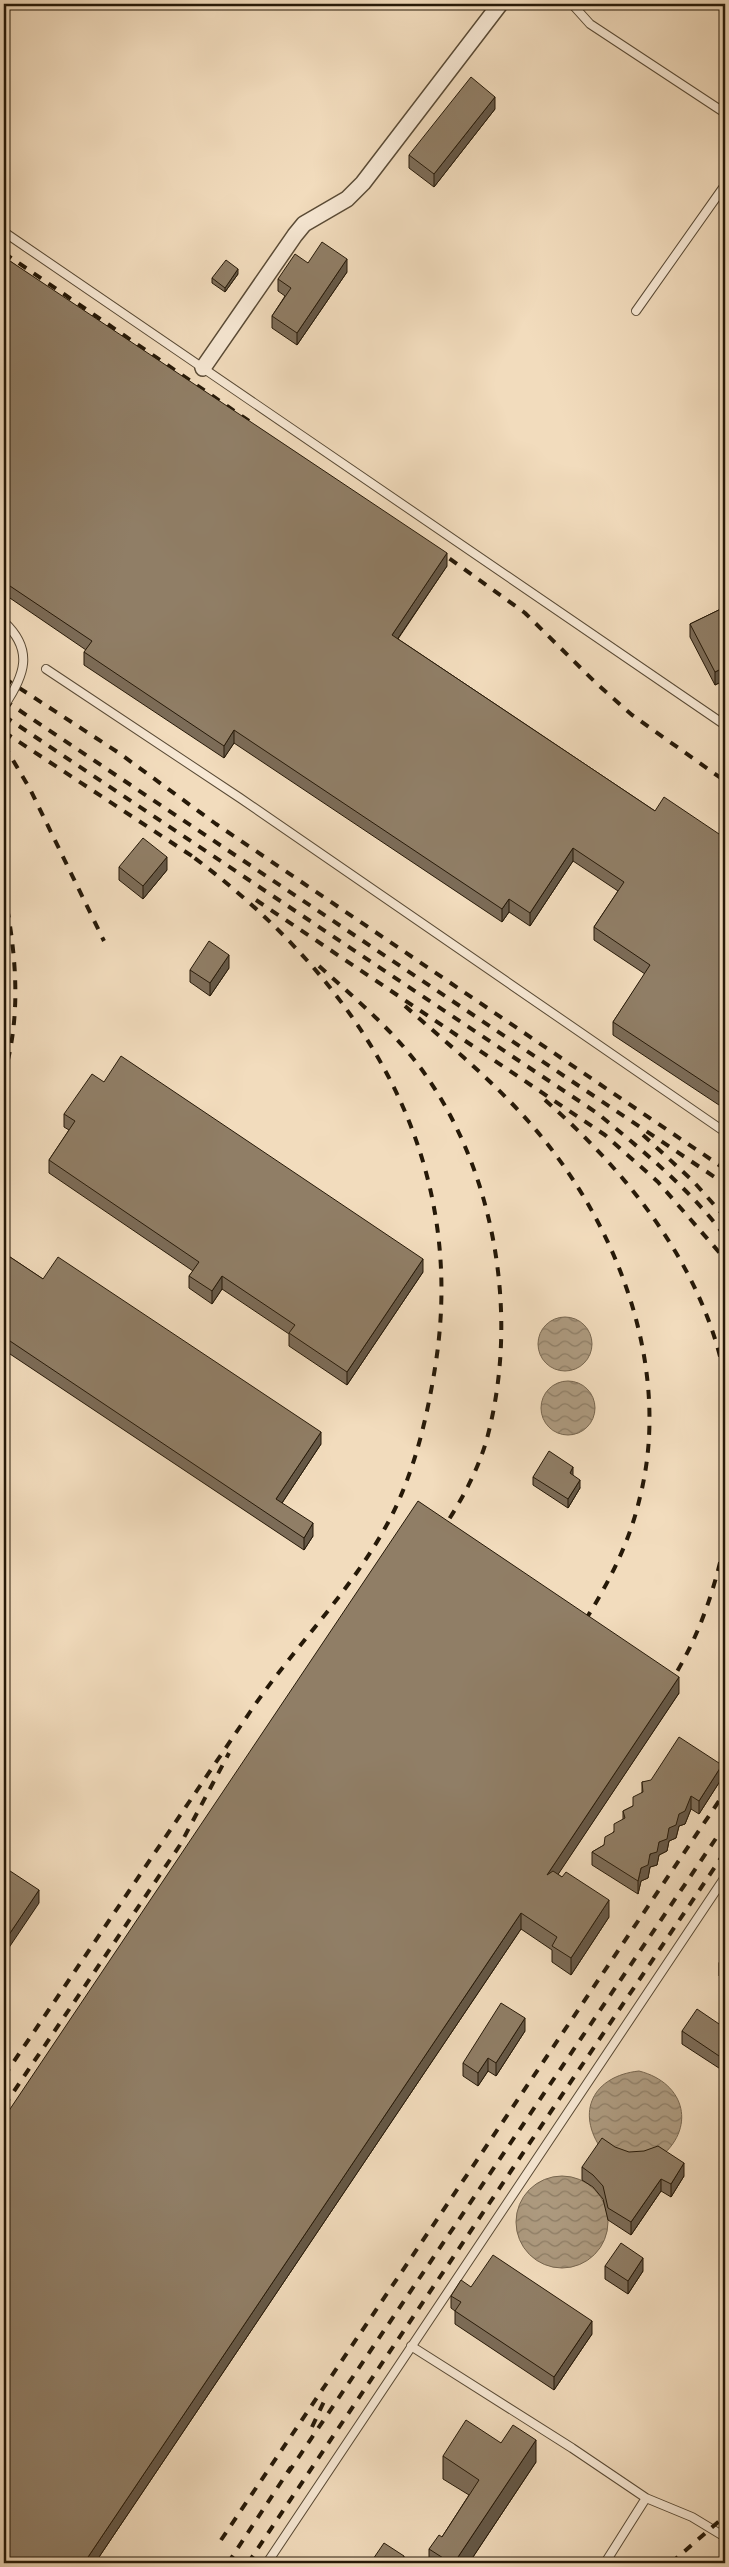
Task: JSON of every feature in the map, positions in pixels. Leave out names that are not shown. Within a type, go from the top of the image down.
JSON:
[{"type":"street","points":[[202,368],[304,224],[347,199],[363,183],[500,4]]},
{"type":"lane","points":[[572,4],[590,24],[725,113]]},
{"type":"lane","points":[[636,311],[725,185]]},
{"type":"lane","points":[[4,232],[725,725]]},
{"type":"lane","points":[[4,622],[20,640],[24,652],[20,677],[4,706]]},
{"type":"lane","points":[[46,669],[240,798],[725,1132]]},
{"type":"lane","points":[[267,2563],[725,1877]]},
{"type":"lane","points":[[411,2346],[572,2448],[646,2498],[692,2517],[725,2537]]},
{"type":"lane","points":[[604,2563],[646,2498]]},
{"type":"water","points":[[560,1317],[570,1317],[580,1321],[588,1329],[592,1344],[588,1359],[580,1367],[570,1371],[560,1371],[550,1367],[542,1359],[538,1349],[538,1339],[542,1329],[550,1321]]},
{"type":"water","points":[[563,1381],[573,1381],[583,1385],[591,1393],[595,1408],[591,1423],[583,1431],[573,1435],[563,1435],[553,1431],[545,1423],[541,1413],[541,1403],[545,1393],[553,1385]]},
{"type":"water","points":[[639,2071],[655,2077],[667,2086],[676,2096],[681,2108],[682,2121],[678,2134],[670,2147],[658,2159],[602,2150],[594,2136],[590,2122],[593,2098],[600,2088],[610,2080],[623,2074]]},
{"type":"water","points":[[562,2176],[580,2179],[595,2189],[605,2204],[608,2222],[605,2240],[595,2255],[580,2265],[562,2268],[544,2265],[529,2255],[519,2240],[516,2222],[519,2204],[529,2189],[544,2179]]},
{"type":"building","points":[[471,77],[495,97],[434,174],[409,155]]},
{"type":"building","points":[[322,242],[347,259],[297,333],[272,316],[291,288],[278,279],[295,254],[308,263]]},
{"type":"building","points":[[4,257],[447,553],[392,635],[655,811],[664,797],[725,838],[725,1096],[613,1022],[650,965],[594,927],[624,882],[573,848],[530,913],[509,899],[502,909],[234,730],[224,746],[84,652],[92,641],[4,582]]},
{"type":"building","points":[[226,260],[238,269],[225,288],[212,278]]},
{"type":"building","points":[[725,607],[725,667],[715,672],[690,624]]},
{"type":"building","points":[[143,838],[167,857],[143,886],[119,867]]},
{"type":"building","points":[[209,941],[229,955],[210,983],[190,970]]},
{"type":"building","points":[[121,1056],[423,1259],[347,1372],[289,1333],[295,1325],[222,1276],[212,1291],[189,1276],[199,1262],[49,1160],[75,1121],[64,1114],[92,1074],[104,1082]]},
{"type":"building","points":[[4,1253],[43,1279],[58,1257],[321,1432],[276,1499],[313,1523],[304,1538],[4,1337]]},
{"type":"building","points":[[549,1451],[573,1467],[570,1473],[580,1480],[568,1499],[533,1477]]},
{"type":"building","points":[[418,1501],[679,1677],[547,1875],[553,1871],[562,1877],[566,1872],[609,1900],[571,1958],[552,1946],[557,1937],[521,1913],[84,2563],[4,2563],[4,2118]]},
{"type":"building","points":[[679,1737],[722,1765],[699,1801],[691,1796],[685,1811],[679,1814],[676,1825],[669,1828],[667,1839],[659,1842],[657,1852],[650,1854],[648,1865],[641,1868],[638,1881],[592,1852],[604,1845],[605,1837],[614,1832],[614,1824],[625,1818],[623,1811],[633,1806],[633,1797],[643,1792],[642,1782],[651,1780]]},
{"type":"building","points":[[4,1867],[39,1890],[4,1942]]},
{"type":"building","points":[[725,1954],[725,1967],[719,1963]]},
{"type":"building","points":[[501,2003],[525,2018],[496,2063],[488,2058],[478,2073],[463,2063]]},
{"type":"building","points":[[697,2009],[725,2028],[725,2060],[682,2031]]},
{"type":"building","points":[[602,2138],[615,2147],[629,2152],[644,2151],[658,2146],[684,2163],[671,2184],[661,2179],[631,2222],[608,2208],[603,2186],[582,2167]]},
{"type":"building","points":[[621,2243],[643,2258],[628,2281],[605,2266]]},
{"type":"building","points":[[493,2255],[592,2321],[554,2377],[455,2311],[461,2302],[451,2296],[461,2280],[471,2287]]},
{"type":"building","points":[[466,2420],[501,2443],[513,2425],[536,2440],[454,2563],[451,2563],[429,2549],[439,2535],[442,2537],[479,2480],[443,2456]]},
{"type":"building","points":[[384,2543],[404,2556],[399,2563],[371,2562]]},
{"type":"railway","points":[[4,253],[249,421]]},
{"type":"railway","points":[[435,548],[525,613],[597,684],[632,715],[725,781]]},
{"type":"railway","points":[[4,678],[119,753],[216,824],[725,1169]]},
{"type":"railway","points":[[4,700],[725,1184]]},
{"type":"railway","points":[[4,716],[597,1113],[681,1186],[725,1236]]},
{"type":"railway","points":[[4,732],[198,860]]},
{"type":"railway","points":[[4,745],[30,789],[104,941]]},
{"type":"railway","points":[[4,2076],[250,1712],[344,1591],[378,1540],[401,1496],[414,1461],[424,1424],[435,1368],[441,1289],[435,1215],[418,1144],[389,1078],[352,1016],[305,958],[252,905],[192,856]]},
{"type":"railway","points":[[4,891],[12,937],[15,983],[13,1029],[4,1075]]},
{"type":"railway","points":[[256,900],[605,1135],[658,1182],[725,1259]]},
{"type":"railway","points":[[319,966],[392,1034],[429,1080],[453,1120],[472,1163],[486,1208],[496,1255],[501,1302],[501,1350],[496,1397],[486,1442],[477,1466],[460,1501],[440,1533]]},
{"type":"railway","points":[[405,1006],[500,1091],[529,1122],[560,1161],[588,1204],[611,1249],[630,1297],[642,1347],[649,1397],[648,1447],[640,1497],[630,1532],[608,1581],[581,1627]]},
{"type":"railway","points":[[545,1100],[605,1158],[658,1224],[680,1260],[699,1298],[714,1337],[725,1378]]},
{"type":"railway","points":[[643,1135],[693,1181],[725,1217]]},
{"type":"railway","points":[[668,1686],[696,1634],[716,1579],[725,1541]]},
{"type":"railway","points":[[4,2106],[180,1845],[229,1753]]},
{"type":"railway","points":[[221,2540],[725,1792]]},
{"type":"railway","points":[[288,2473],[725,1825]]},
{"type":"railway","points":[[248,2563],[725,1852]]},
{"type":"railway","points":[[312,2427],[327,2395]]},
{"type":"railway","points":[[228,2563],[291,2467]]},
{"type":"railway","points":[[671,2563],[725,2516]]},
{"type":"railway","points":[[719,2563],[725,2557]]}]
